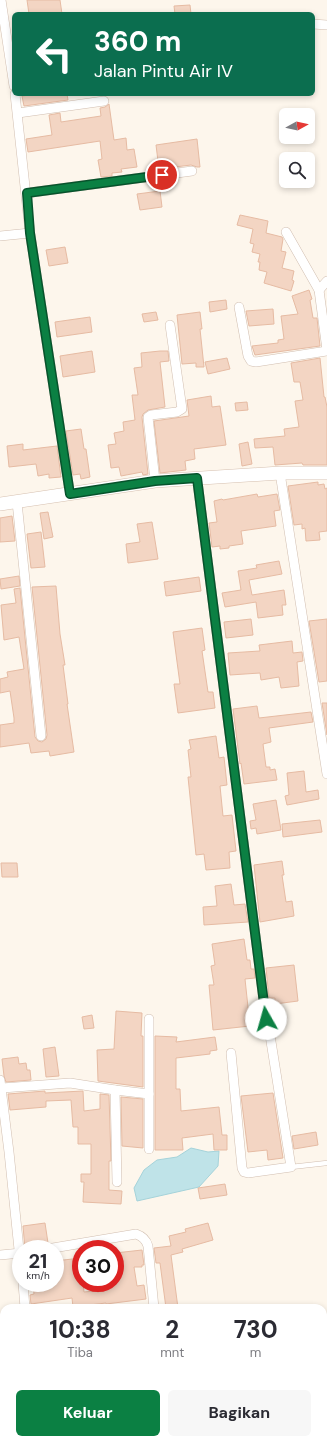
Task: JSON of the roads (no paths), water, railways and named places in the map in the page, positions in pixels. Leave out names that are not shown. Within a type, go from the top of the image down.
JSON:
[{"type":"main road","points":[[0,504],[155,481],[280,473],[327,473]]},
{"type":"street","points":[[1,0],[12,73]]},
{"type":"street","points":[[315,24],[327,25]]},
{"type":"street","points":[[15,96],[27,193],[30,233],[70,494]]},
{"type":"street","points":[[18,113],[104,101]]},
{"type":"street","points":[[27,193],[192,171]]},
{"type":"street","points":[[239,307],[248,356],[251,361],[256,362],[327,350],[319,290],[286,232]]},
{"type":"street","points":[[0,236],[30,233]]},
{"type":"street","points":[[319,290],[327,281]]},
{"type":"street","points":[[155,481],[148,417],[151,415],[177,412],[182,409],[170,325]]},
{"type":"street","points":[[280,473],[327,774]]},
{"type":"street","points":[[197,478],[265,1011],[291,1167],[248,1173],[244,1172],[242,1168],[231,1053]]},
{"type":"street","points":[[17,502],[42,736]]},
{"type":"street","points":[[149,1019],[149,1149]]},
{"type":"street","points":[[18,1240],[5,1153],[1,1084],[70,1083],[149,1094]]},
{"type":"street","points":[[115,1090],[117,1182]]},
{"type":"street","points":[[113,1240],[136,1234],[144,1238],[148,1246],[154,1304]]},
{"type":"street","points":[[0,1255],[12,1254]]},
{"type":"street","points":[[23,1292],[25,1304]]},
{"type":"lane","points":[[291,1167],[327,1163]]},
{"type":"water","points":[[191,1148],[208,1152],[219,1151],[218,1166],[199,1187],[137,1201],[134,1188],[144,1170],[157,1160],[177,1157]]}]
